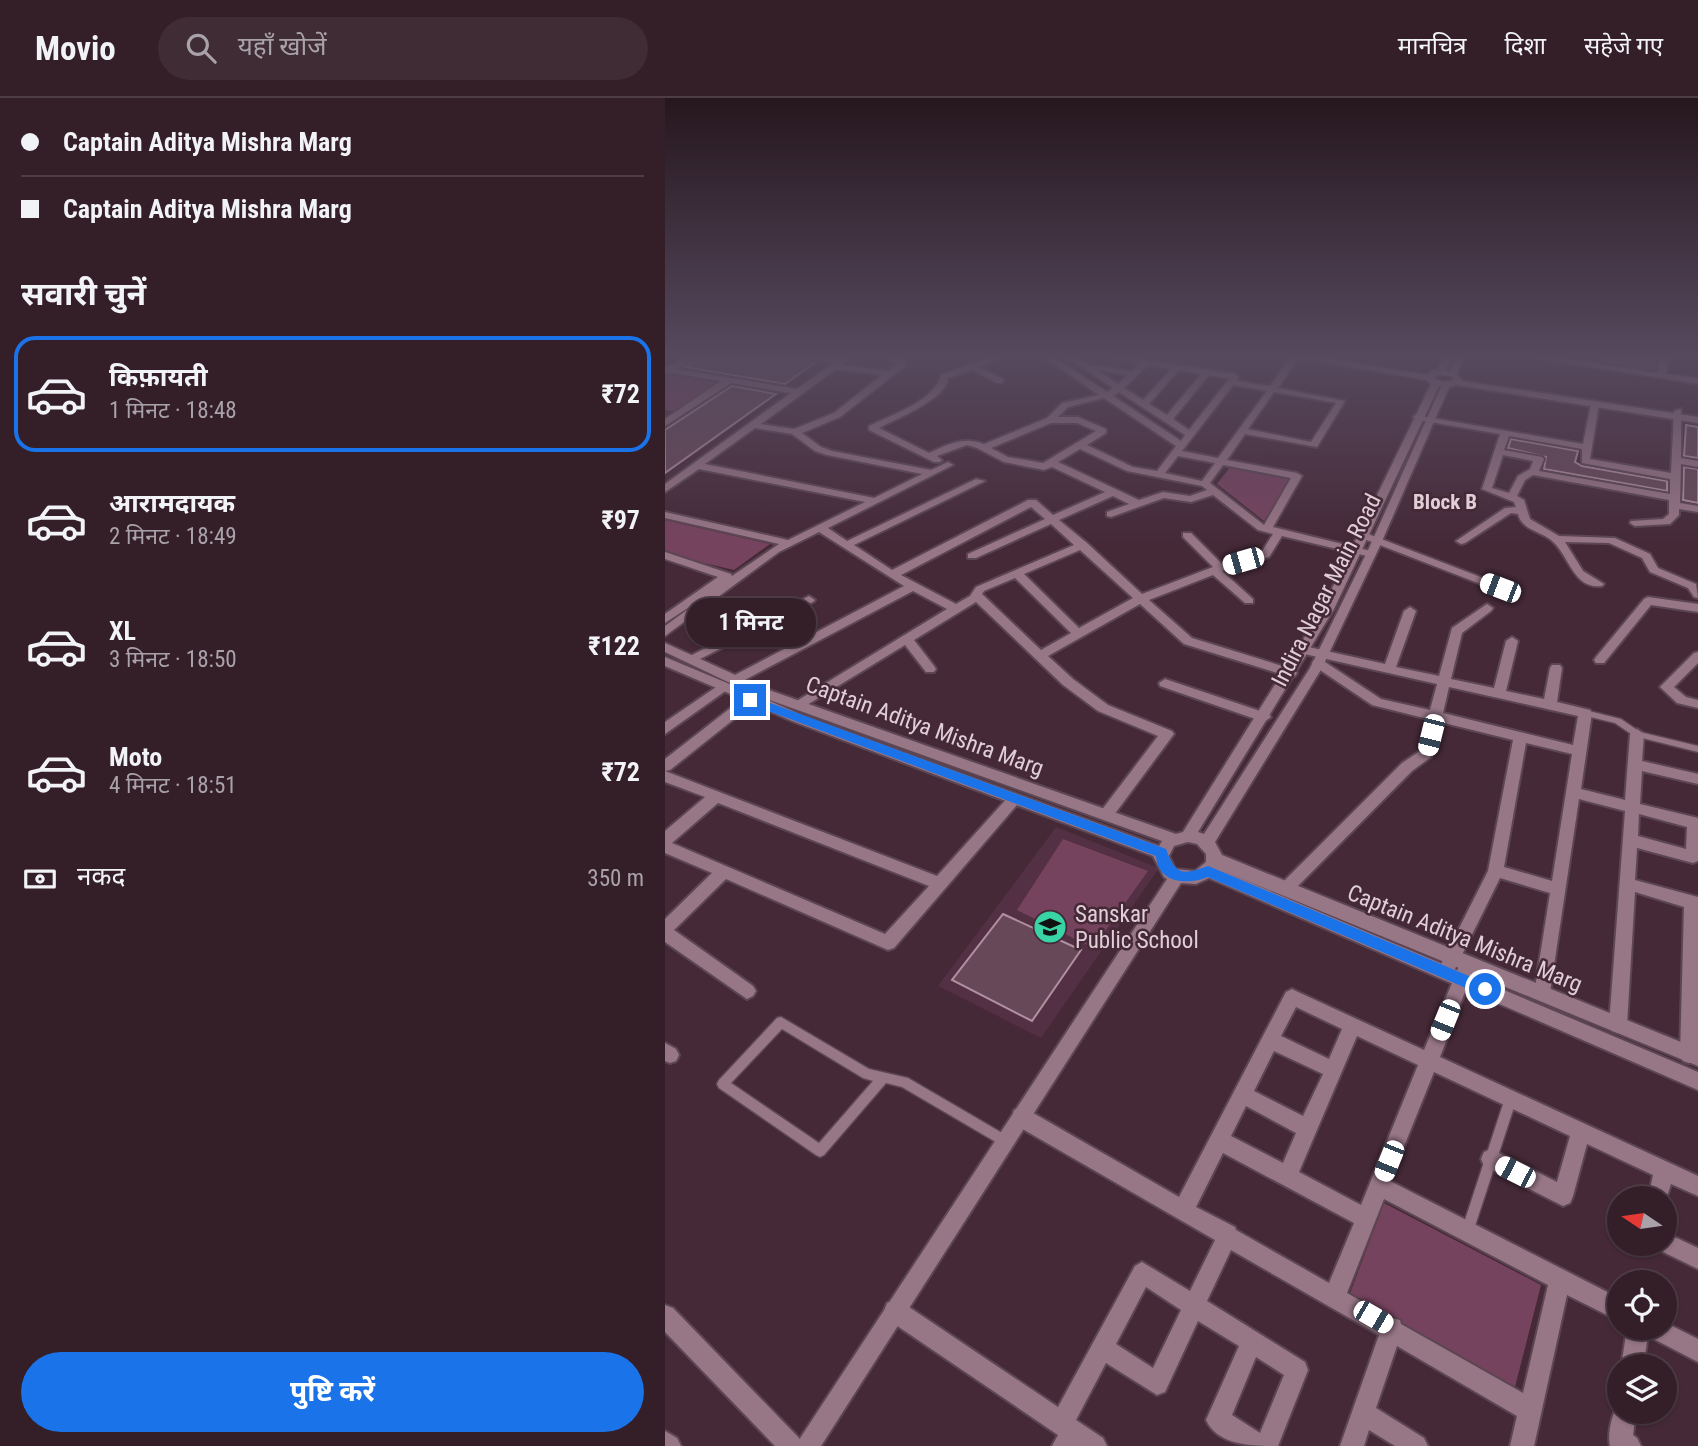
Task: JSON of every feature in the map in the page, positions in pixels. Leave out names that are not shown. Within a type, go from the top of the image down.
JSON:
[{"type":"street","points":[[665,489],[764,417]]},
{"type":"street","points":[[795,432],[832,417]]},
{"type":"street","points":[[665,632],[775,550],[948,465],[872,428],[894,417]]},
{"type":"street","points":[[1050,420],[1053,417]]},
{"type":"street","points":[[1040,656],[1140,599],[1217,569],[1265,555],[1297,476],[1221,461],[1179,449],[1134,417]]},
{"type":"street","points":[[1163,417],[1190,434]]},
{"type":"street","points":[[1158,476],[1203,417]]},
{"type":"street","points":[[1111,514],[1163,495],[1191,499],[1209,488],[1221,461],[1253,417]]},
{"type":"street","points":[[1243,431],[1314,444],[1331,417]]},
{"type":"street","points":[[1593,417],[1585,461],[1675,477]]},
{"type":"street","points":[[1635,523],[1666,522],[1674,515],[1678,417]]},
{"type":"street","points":[[1425,419],[1587,447]]},
{"type":"street","name":"Indira Nagar Main Road","points":[[1181,837],[1291,673],[1328,609],[1363,535],[1425,419]]},
{"type":"street","name":"Indira Nagar Main Road","points":[[1207,842],[1320,659],[1377,541],[1425,419]]},
{"type":"street","points":[[930,456],[960,443],[972,443],[1005,460],[1024,460],[1044,467],[1054,464],[1103,431],[1078,420],[1050,420],[982,448]]},
{"type":"street","points":[[753,425],[795,432],[818,449],[830,453],[933,473]]},
{"type":"street","points":[[1505,433],[1487,489],[1519,500],[1525,521],[1557,539],[1579,573],[1598,584]]},
{"type":"street","points":[[1081,446],[1131,470],[1209,488],[1273,531],[1371,554]]},
{"type":"street","points":[[1499,452],[1539,459],[1531,472],[1521,478],[1512,498]]},
{"type":"street","points":[[1676,460],[1698,464]]},
{"type":"street","points":[[1054,464],[1138,504]]},
{"type":"street","points":[[698,466],[875,501]]},
{"type":"street","points":[[1531,472],[1674,501],[1698,509]]},
{"type":"street","points":[[846,545],[980,481]]},
{"type":"street","points":[[972,555],[1113,492]]},
{"type":"street","points":[[892,575],[1032,502],[1188,641],[1291,673]]},
{"type":"street","points":[[1461,541],[1509,510],[1522,511]]},
{"type":"street","points":[[665,515],[789,543]]},
{"type":"street","points":[[820,528],[892,575],[956,609]]},
{"type":"street","points":[[1187,535],[1249,601]]},
{"type":"street","points":[[1363,535],[1500,588]]},
{"type":"street","points":[[1557,539],[1611,540],[1646,556],[1654,570],[1692,586],[1698,595]]},
{"type":"street","points":[[797,705],[956,609],[976,595],[979,589],[1083,545]]},
{"type":"street","points":[[665,555],[727,576],[665,619]]},
{"type":"street","points":[[1016,573],[1078,634]]},
{"type":"street","points":[[665,729],[728,683],[913,586]]},
{"type":"street","points":[[976,595],[1068,682],[1103,708],[1167,734],[1107,815]]},
{"type":"street","points":[[690,659],[809,600]]},
{"type":"street","points":[[1600,660],[1648,601],[1698,608]]},
{"type":"street","points":[[1285,888],[1407,766],[1426,754],[1456,631],[1487,608]]},
{"type":"street","points":[[1389,669],[1410,611]]},
{"type":"street","points":[[907,639],[930,669]]},
{"type":"street","points":[[1499,694],[1512,641]]},
{"type":"street","name":"Captain Aditya Mishra Marg","points":[[665,647],[728,683]]},
{"type":"street","points":[[1304,650],[1377,702],[1579,751]]},
{"type":"street","points":[[1698,656],[1666,688],[1682,700],[1698,704]]},
{"type":"street","points":[[1320,659],[1389,669],[1585,713],[1543,994]]},
{"type":"street","name":"Captain Aditya Mishra Marg","points":[[665,661],[728,683],[1015,799],[1162,853]]},
{"type":"street","points":[[1550,705],[1556,668]]},
{"type":"street","points":[[1165,683],[1264,717]]},
{"type":"street","points":[[665,766],[756,696]]},
{"type":"street","name":"Captain Aditya Mishra Marg","points":[[756,696],[797,705],[1107,815],[1181,837]]},
{"type":"street","points":[[665,712],[679,718]]},
{"type":"street","points":[[1618,1025],[1637,734]]},
{"type":"street","points":[[1335,1295],[1429,1060],[1457,968],[1496,871],[1520,737]]},
{"type":"street","points":[[1636,764],[1698,779]]},
{"type":"street","points":[[665,776],[940,884]]},
{"type":"street","points":[[1573,792],[1696,823],[1693,856],[1631,840]]},
{"type":"street","points":[[665,840],[716,796]]},
{"type":"street","points":[[665,846],[888,943],[1015,799]]},
{"type":"street","points":[[1181,837],[1207,842],[1213,848],[1212,865],[1191,878],[1177,877],[1163,864],[1162,853],[1181,837]]},
{"type":"street","name":"Captain Aditya Mishra Marg","points":[[1212,865],[1285,888],[1698,1081]]},
{"type":"street","name":"Captain Aditya Mishra Marg","points":[[1212,865],[1457,968],[1543,994],[1694,1057]]},
{"type":"street","points":[[1496,871],[1559,889]]},
{"type":"street","points":[[725,872],[665,931],[747,991]]},
{"type":"street","points":[[807,1446],[1177,877]]},
{"type":"street","points":[[1628,884],[1695,903],[1694,1057]]},
{"type":"street","points":[[1184,1209],[1292,997],[1698,1186]]},
{"type":"street","points":[[1287,1176],[1353,1025]]},
{"type":"street","points":[[1270,1040],[1334,1070]]},
{"type":"street","points":[[1243,1094],[1308,1129]]},
{"type":"street","points":[[1021,1116],[1530,1410]]},
{"type":"street","points":[[1491,1159],[1563,1196],[1581,1131]]},
{"type":"street","points":[[1219,1140],[1366,1219]]},
{"type":"street","points":[[1661,1186],[1664,1170]]},
{"type":"street","points":[[1378,1186],[1607,1304]]},
{"type":"street","points":[[1102,1348],[1157,1384],[1228,1234]]},
{"type":"street","points":[[1677,1248],[1698,1259]]},
{"type":"street","points":[[1066,1433],[1102,1348],[1142,1273],[1297,1370],[1266,1446]]},
{"type":"street","points":[[1522,1446],[1560,1280]]},
{"type":"street","points":[[895,1311],[1066,1433],[1095,1446]]},
{"type":"street","points":[[665,1316],[791,1446]]},
{"type":"street","points":[[1352,1446],[1392,1328]]},
{"type":"street","points":[[1677,1340],[1698,1351]]},
{"type":"street","points":[[1252,1341],[1219,1420],[1259,1446]]},
{"type":"street","points":[[1364,1413],[1416,1446]]},
{"type":"street","points":[[1623,1424],[1620,1441],[1629,1446]]},
{"type":"lane","points":[[1585,713],[1619,721],[1637,734],[1698,750]]},
{"type":"lane","points":[[883,1078],[820,1151],[723,1084],[781,1022],[867,1074],[904,1082],[1005,1141]]},
{"type":"lane","points":[[1467,1232],[1511,1098]]},
{"type":"shaded area","points":[[1231,466],[1291,478],[1264,521],[1217,484]]},
{"type":"shaded area","points":[[665,520],[770,544],[734,570],[665,554]]},
{"type":"shaded area","name":"Sanskar Public School","points":[[1056,827],[1159,868],[1041,1038],[938,986]]},
{"type":"shaded area","points":[[1063,839],[1148,871],[1093,948],[1017,910]]},
{"type":"shaded area","points":[[1384,1203],[1541,1285],[1515,1387],[1350,1293]]},
{"type":"building","points":[[685,417],[744,417],[665,473],[665,430]]},
{"type":"building","points":[[1686,425],[1698,427],[1698,458],[1684,456]]},
{"type":"building","points":[[1511,439],[1578,451],[1575,462],[1582,466],[1667,481],[1667,491],[1544,469],[1546,457],[1508,448]]},
{"type":"building","points":[[1684,467],[1698,469],[1698,503],[1683,500]]},
{"type":"building","points":[[1003,914],[1081,950],[1032,1021],[952,980]]},
{"type":"place","name":"Sanskar Public School","points":[[1050,927]]},
{"type":"district","name":"Block B","points":[[1445,502]]},
{"type":"route","points":[[750,700],[1162,853],[1163,864],[1177,877],[1198,877],[1208,871],[1485,989]]}]
